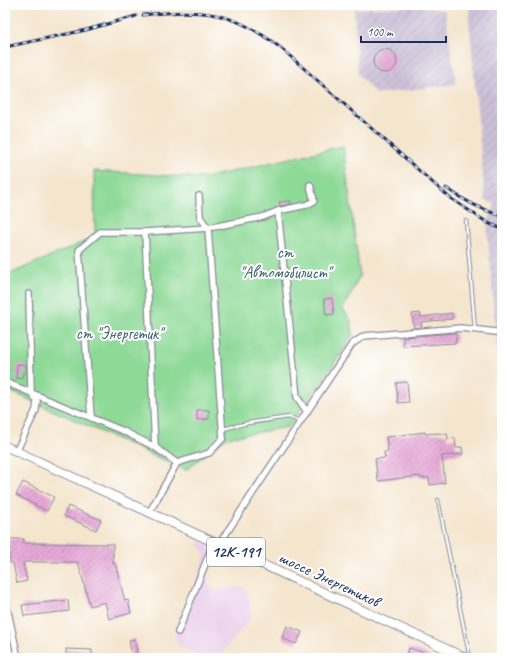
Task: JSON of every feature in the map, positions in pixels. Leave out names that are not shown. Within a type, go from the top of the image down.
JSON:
[{"type":"main road","name":"шоссе Энергетиков","points":[[5,446],[466,658]]},
{"type":"street","points":[[91,417],[80,250],[100,232],[145,232],[208,228],[263,217],[278,211],[306,205],[314,201],[310,185]]},
{"type":"street","points":[[148,513],[177,463],[209,453],[223,438],[208,228],[200,217],[198,196]]},
{"type":"street","points":[[278,211],[297,398],[307,412]]},
{"type":"street","points":[[145,232],[155,448]]},
{"type":"street","points":[[16,452],[36,410],[37,401],[31,392],[28,294]]},
{"type":"street","points":[[178,632],[217,543],[352,344],[364,336],[461,328],[496,332]]},
{"type":"street","points":[[5,382],[123,431],[155,448],[177,463]]},
{"type":"street","points":[[5,598],[18,658]]},
{"type":"lane","points":[[466,221],[475,330]]},
{"type":"lane","points":[[222,429],[248,423],[289,417],[300,422]]},
{"type":"lane","points":[[438,500],[470,658]]},
{"type":"shaded area","points":[[470,5],[502,5],[502,410],[487,225],[495,204],[485,200],[469,19]]},
{"type":"shaded area","points":[[421,6],[445,11],[456,84],[376,94],[358,74],[354,9]]},
{"type":"shaded area","points":[[200,541],[228,554],[227,558],[217,560],[211,566],[207,575],[209,585],[212,589],[216,591],[242,586],[249,597],[251,617],[218,658],[206,658],[179,646],[174,633],[203,563],[204,553],[199,544]]},
{"type":"green space","points":[[343,146],[360,276],[343,309],[351,321],[353,334],[332,367],[288,427],[226,438],[186,470],[5,389],[5,276],[95,237],[94,171],[204,178]]},
{"type":"building","points":[[385,49],[390,50],[396,56],[396,66],[390,72],[385,73],[380,72],[374,66],[373,61],[374,56],[380,50]]},
{"type":"building","points":[[291,201],[291,204],[280,206],[279,202]]},
{"type":"building","points":[[332,298],[334,314],[326,315],[324,299]]},
{"type":"building","points":[[420,313],[421,317],[452,313],[452,319],[421,322],[422,327],[414,328],[412,314]]},
{"type":"building","points":[[456,333],[456,343],[403,346],[403,337]]},
{"type":"building","points":[[17,364],[26,365],[26,373],[23,373],[22,379],[16,378]]},
{"type":"building","points":[[407,382],[409,402],[398,403],[396,383]]},
{"type":"building","points":[[197,410],[209,410],[209,419],[197,420]]},
{"type":"building","points":[[425,432],[425,434],[447,434],[448,439],[455,438],[456,448],[462,447],[463,454],[442,456],[445,483],[430,485],[429,478],[420,478],[420,476],[378,481],[375,459],[385,458],[384,452],[388,452],[386,437]]},
{"type":"building","points":[[23,482],[54,497],[47,511],[16,495]]},
{"type":"building","points":[[68,506],[101,520],[96,530],[64,516]]},
{"type":"building","points":[[9,539],[24,539],[24,543],[113,544],[113,564],[115,563],[125,601],[128,600],[131,613],[109,619],[105,602],[90,606],[78,562],[25,562],[23,563],[27,581],[17,583],[13,563],[10,563]]},
{"type":"building","points":[[68,600],[69,611],[24,616],[22,605]]},
{"type":"building","points":[[287,626],[302,632],[296,644],[282,638]]},
{"type":"building","points":[[135,639],[138,658],[132,658],[129,640]]},
{"type":"building","points":[[409,648],[425,653],[431,658],[406,658]]},
{"type":"building","points":[[66,649],[92,650],[92,658],[66,658]]},
{"type":"railway","points":[[143,15],[183,12],[217,15],[232,20],[265,36],[282,49],[450,198],[488,223],[502,229]]},
{"type":"railway","points":[[5,47],[86,30],[136,16]]},
{"type":"railway","points":[[446,188],[459,197],[487,211],[502,216]]},
{"type":"park label","name":"ст \"Автомобилист\"","points":[[285,262]]},
{"type":"park label","name":"ст \"Энергетик\"","points":[[119,333]]}]
